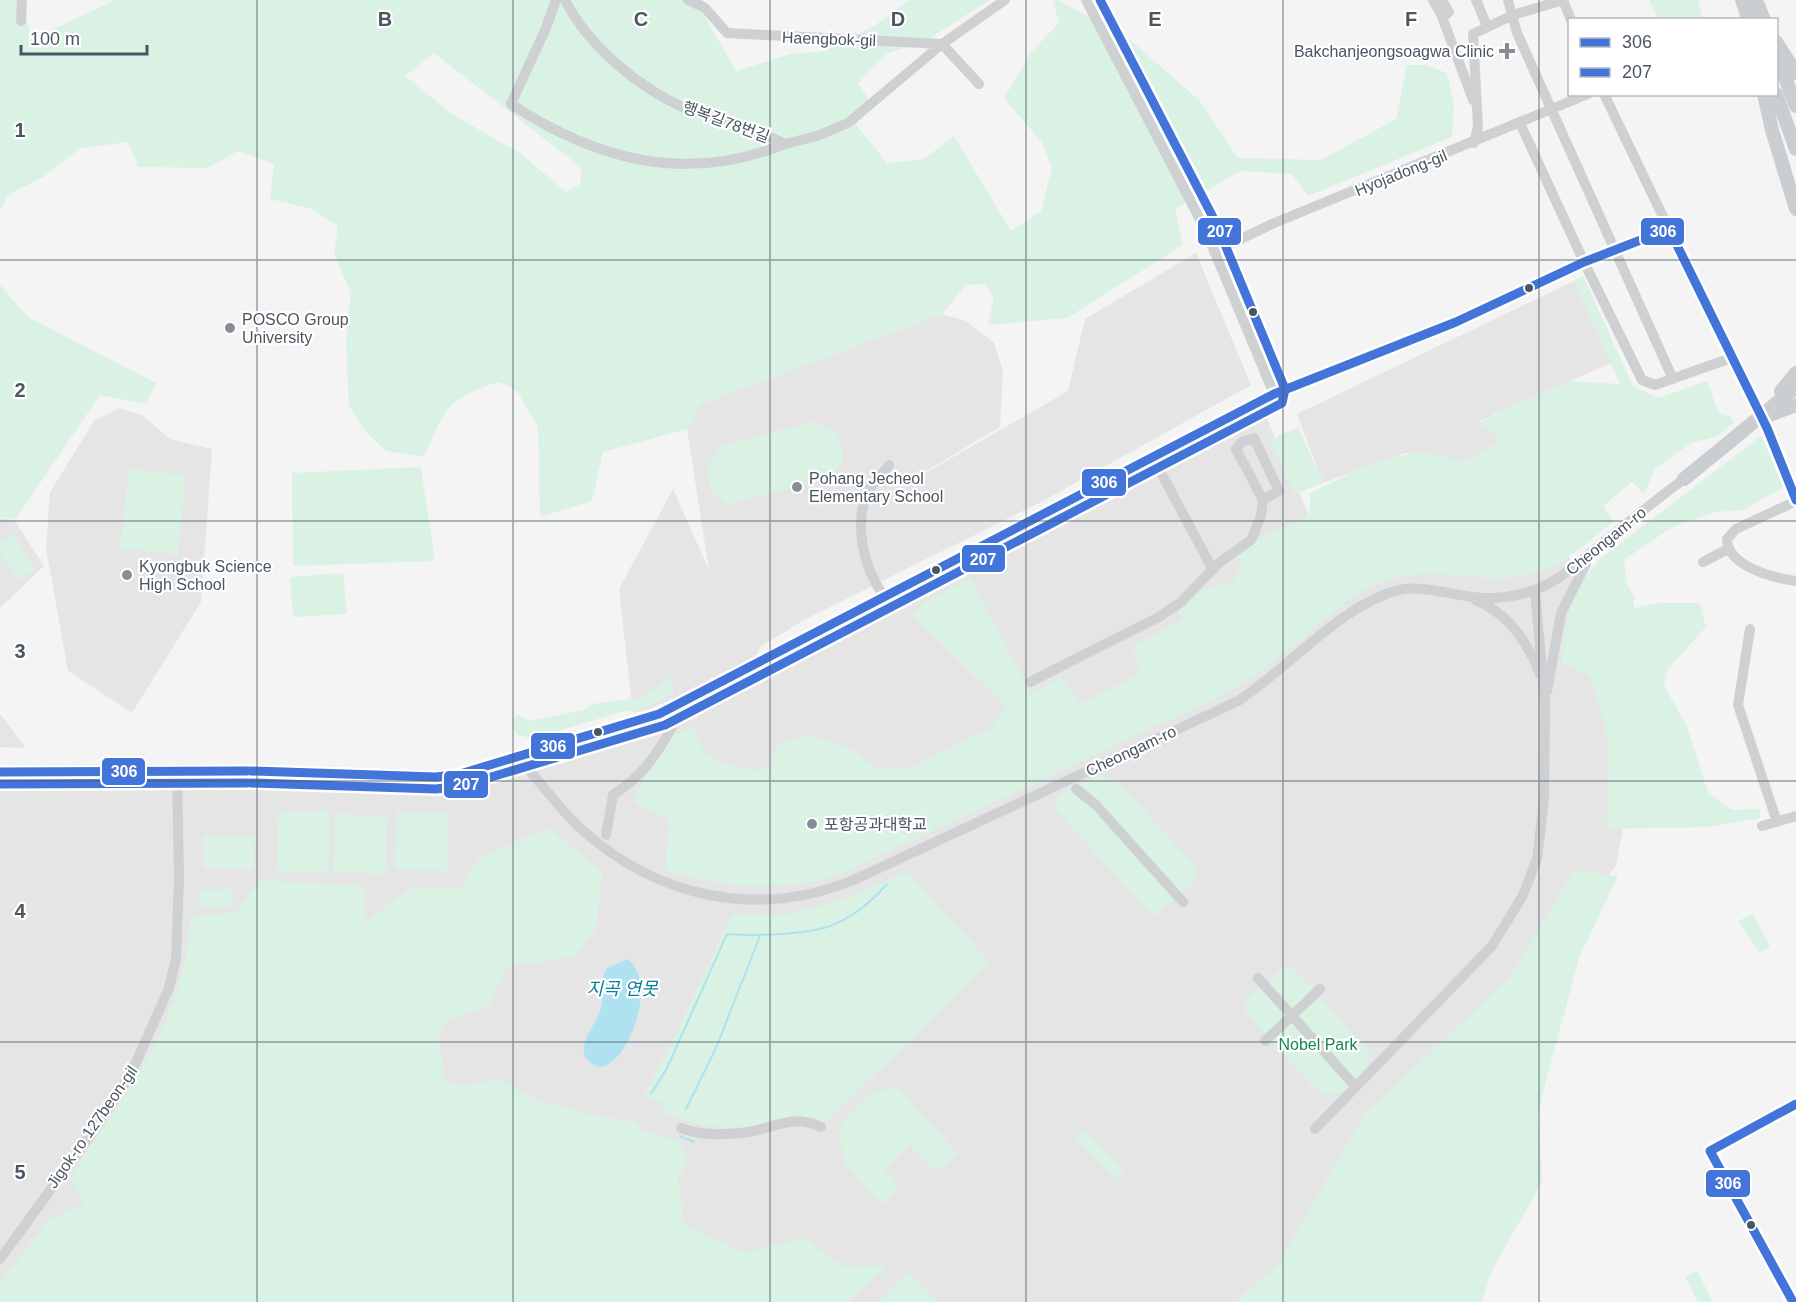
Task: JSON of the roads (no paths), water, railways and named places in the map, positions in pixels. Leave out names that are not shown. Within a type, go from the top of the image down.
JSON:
[{"type":"main road","points":[[1742,0],[1749,18]]},
{"type":"main road","points":[[1757,2],[1764,18]]},
{"type":"main road","points":[[1778,45],[1796,73]]},
{"type":"main road","points":[[1778,59],[1796,106]]},
{"type":"main road","points":[[1764,96],[1772,130],[1796,209]]},
{"type":"main road","points":[[1777,96],[1796,149]]},
{"type":"main road","points":[[1759,418],[1796,373]]},
{"type":"main road","points":[[1759,418],[1796,387]]},
{"type":"main road","points":[[1759,418],[1796,405]]},
{"type":"main road","name":"Cheongam-ro","points":[[1684,478],[1759,418]]},
{"type":"main road","points":[[0,772],[330,772],[436,777],[470,773],[518,758]]},
{"type":"street","points":[[21,21],[22,0]]},
{"type":"street","name":"행복길78번길","points":[[556,0],[546,28],[511,104],[546,127],[606,153],[653,162],[696,164],[752,158],[784,144],[817,136],[848,123],[942,44]]},
{"type":"street","name":"행복길78번길","points":[[565,0],[572,13],[603,51],[633,77],[688,110],[755,129],[784,144]]},
{"type":"street","name":"Haengbok-gil","points":[[688,0],[705,8],[727,33],[942,44]]},
{"type":"street","points":[[979,84],[942,44],[1005,0]]},
{"type":"street","points":[[1086,0],[1180,177],[1274,394]]},
{"type":"street","points":[[1433,0],[1443,17],[1478,113]]},
{"type":"street","points":[[1442,0],[1449,12],[1443,17]]},
{"type":"street","points":[[1476,0],[1486,26]]},
{"type":"street","points":[[1508,0],[1517,33],[1673,379]]},
{"type":"street","points":[[1474,143],[1478,127],[1478,113],[1473,34],[1513,15],[1563,0],[1570,18]]},
{"type":"street","name":"Hyojadong-gil","points":[[1214,252],[1272,224],[1553,111],[1584,96]]},
{"type":"street","points":[[1605,96],[1731,358],[1796,500],[1736,529],[1728,535],[1728,549],[1736,559],[1761,572],[1796,581]]},
{"type":"street","points":[[1520,123],[1642,380],[1655,385],[1731,358]]},
{"type":"street","points":[[518,758],[659,714],[1274,394],[1454,323],[1584,262],[1669,229]]},
{"type":"street","points":[[1030,682],[1168,612],[1213,570],[1251,540],[1261,516],[1263,500],[1236,449],[1242,442],[1254,438],[1279,491],[1263,500]]},
{"type":"street","points":[[1152,456],[1213,570]]},
{"type":"street","points":[[884,596],[868,566],[860,531],[868,492],[889,465]]},
{"type":"street","name":"Cheongam-ro","points":[[518,758],[579,826],[614,856],[646,875],[680,888],[731,898],[773,898],[815,893],[856,879],[1238,701],[1371,600],[1403,589],[1432,589],[1487,598],[1535,591],[1560,579],[1684,478]]},
{"type":"street","points":[[1703,562],[1728,549]]},
{"type":"street","points":[[1545,703],[1561,613],[1578,574],[1594,550]]},
{"type":"street","points":[[1315,1129],[1492,946],[1523,895],[1537,859],[1541,835],[1546,743],[1544,684],[1535,591]]},
{"type":"street","points":[[1452,592],[1485,604],[1506,618],[1526,645],[1544,684]]},
{"type":"street","points":[[1750,628],[1738,705],[1777,822]]},
{"type":"street","points":[[606,835],[614,795],[634,781],[658,753],[672,727]]},
{"type":"street","name":"Jigok-ro 127beon-gil","points":[[0,1259],[130,1076],[169,988],[176,959],[179,879],[177,772]]},
{"type":"street","points":[[1076,789],[1096,805],[1183,902]]},
{"type":"street","points":[[1762,826],[1796,816]]},
{"type":"street","points":[[1258,978],[1356,1087]]},
{"type":"street","points":[[1265,1041],[1320,989]]},
{"type":"street","points":[[1793,1302],[1710,1151],[1796,1104]]},
{"type":"street","points":[[681,1128],[693,1133],[738,1133],[802,1120],[821,1127]]},
{"type":"water","name":"지곡 연못","points":[[627,959],[636,970],[640,985],[640,1003],[636,1022],[620,1054],[610,1064],[599,1067],[589,1062],[584,1055],[586,1040],[601,1007],[606,969]]},
{"type":"waterway","points":[[651,1094],[667,1068],[727,934],[779,934],[830,926],[861,908],[887,884]]},
{"type":"waterway","points":[[686,1109],[716,1048],[760,936]]},
{"type":"waterway","points":[[680,1136],[694,1142]]},
{"type":"place","name":"Bakchanjeongsoagwa Clinic","points":[[1507,51]]},
{"type":"place","name":"POSCO Group University","points":[[230,328]]},
{"type":"place","name":"Pohang Jecheol Elementary School","points":[[797,487]]},
{"type":"place","name":"Kyongbuk Science High School","points":[[127,575]]},
{"type":"place","name":"포항공과대학교","points":[[812,824]]},
{"type":"park label","name":"Nobel Park","points":[[1318,1044]]}]
